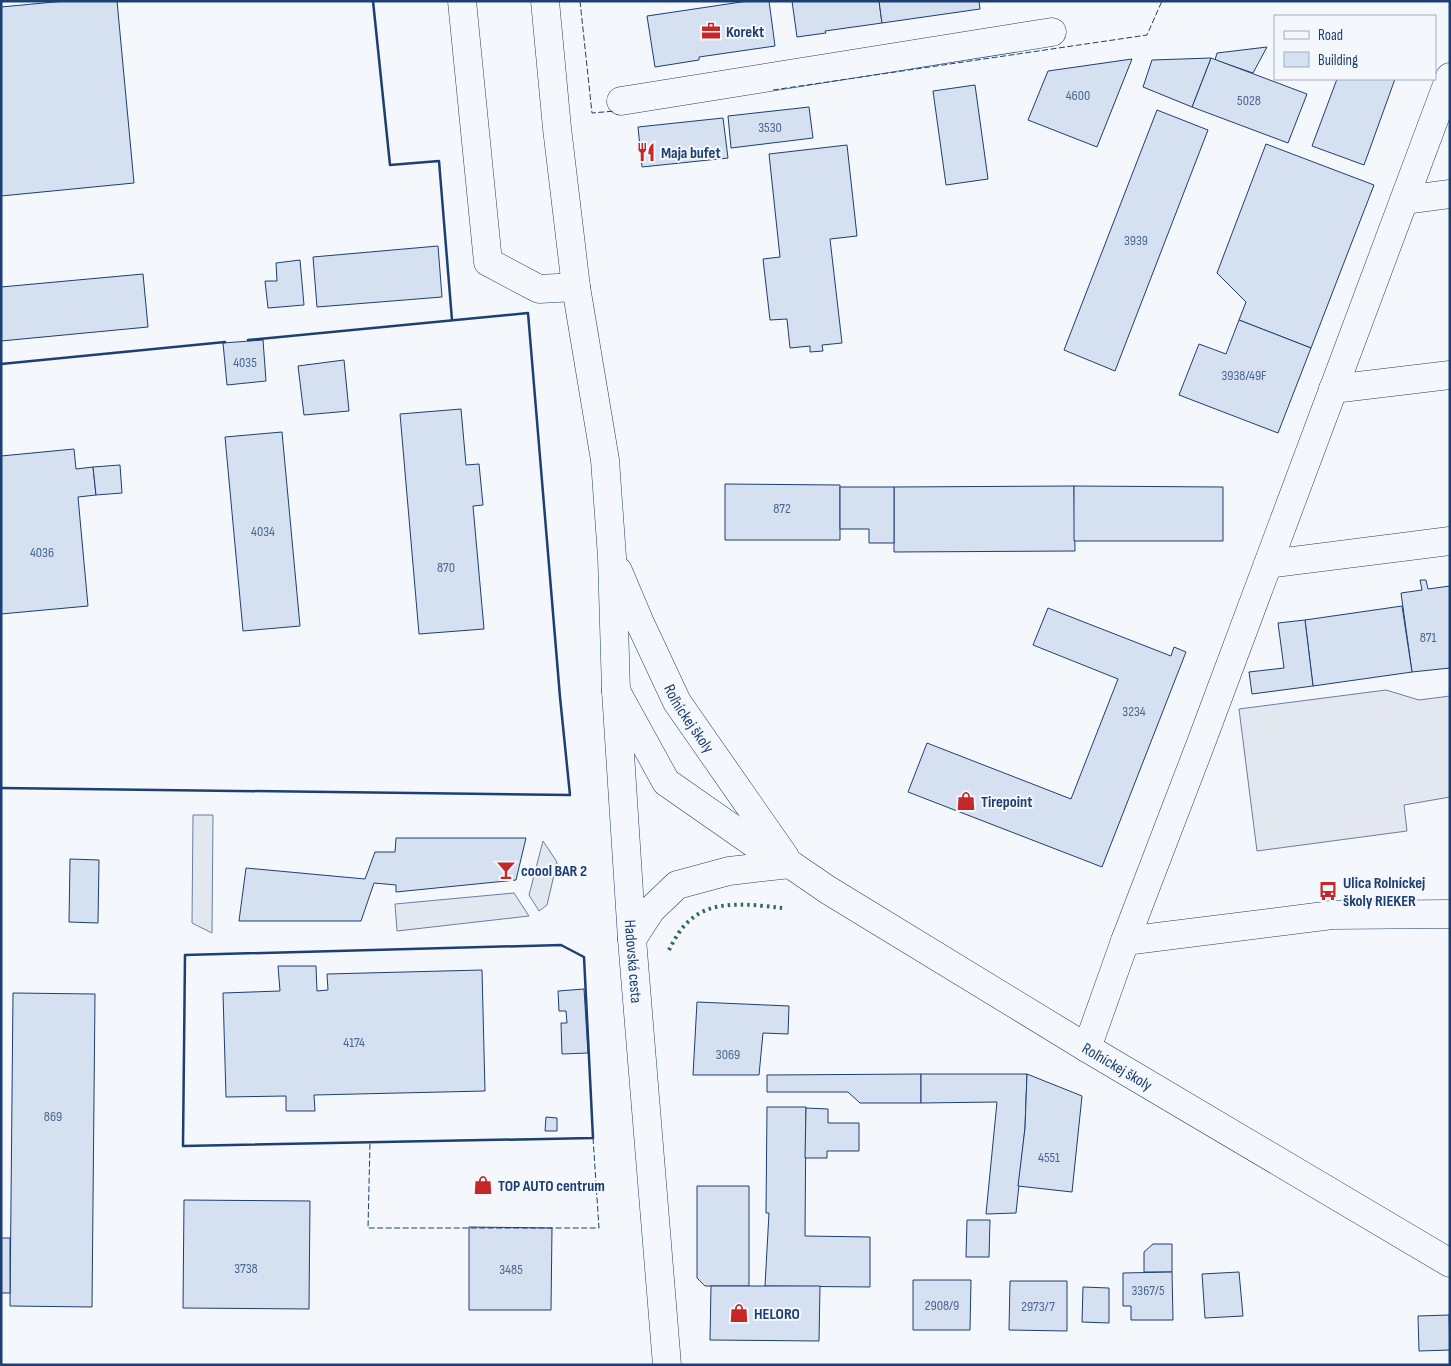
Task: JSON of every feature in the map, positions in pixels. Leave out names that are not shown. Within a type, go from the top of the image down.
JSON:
[{"type":"main road","points":[[462,1],[488,262],[539,289],[576,287]]},
{"type":"main road","name":"Hadovská cesta","points":[[545,1],[556,128],[576,287],[605,460],[612,557],[616,692],[632,939],[667,1365]]},
{"type":"main road","points":[[621,101],[1052,32]]},
{"type":"main road","points":[[1087,1048],[1125,941],[1450,77]]},
{"type":"main road","points":[[1404,200],[1450,194]]},
{"type":"main road","points":[[1333,389],[1450,375]]},
{"type":"main road","points":[[1268,564],[1450,541]]},
{"type":"main road","name":"Roľníckej školy","points":[[612,557],[677,702],[790,864]]},
{"type":"main road","name":"Roľníckej školy","points":[[616,692],[666,782],[765,851],[790,864],[828,890],[1087,1048],[1450,1263]]},
{"type":"main road","points":[[632,939],[651,910],[677,885],[729,872],[790,864]]},
{"type":"main road","points":[[1125,941],[1332,915],[1450,914]]},
{"type":"shaded area","points":[[1386,690],[1419,700],[1450,696],[1450,797],[1404,805],[1407,831],[1257,851],[1239,709]]},
{"type":"shaded area","points":[[193,815],[213,815],[212,933],[192,923]]},
{"type":"shaded area","points":[[543,841],[557,862],[547,905],[539,911],[529,895]]},
{"type":"shaded area","points":[[514,893],[529,916],[397,931],[395,904]]},
{"type":"building","points":[[65,1],[117,1],[134,183],[1,196],[1,7]]},
{"type":"building","name":"Korekt","points":[[748,1],[769,1],[775,46],[699,57],[699,60],[655,67],[647,16]]},
{"type":"building","points":[[792,1],[879,1],[882,23],[797,37]]},
{"type":"building","points":[[879,1],[979,1],[980,9],[882,23]]},
{"type":"building","points":[[1267,47],[1253,73],[1215,60],[1217,53]]},
{"type":"building","points":[[1211,58],[1307,94],[1288,143],[1192,107]]},
{"type":"building","points":[[1211,58],[1192,107],[1143,87],[1152,60]]},
{"type":"building","points":[[1132,59],[1097,147],[1028,120],[1048,71]]},
{"type":"building","points":[[1337,80],[1395,80],[1364,165],[1312,146]]},
{"type":"building","points":[[975,85],[988,179],[946,185],[933,91]]},
{"type":"building","points":[[809,107],[813,138],[731,148],[728,116]]},
{"type":"building","points":[[1157,110],[1208,130],[1115,371],[1064,350]]},
{"type":"building","points":[[723,118],[728,158],[642,167],[638,127]]},
{"type":"building","points":[[1266,144],[1374,185],[1311,348],[1239,320],[1246,302],[1217,273]]},
{"type":"building","points":[[847,145],[857,236],[830,239],[842,343],[822,345],[823,351],[810,352],[810,346],[790,348],[787,319],[770,320],[763,259],[780,257],[769,154]]},
{"type":"building","points":[[438,246],[442,297],[317,307],[313,257]]},
{"type":"building","points":[[300,260],[304,305],[268,308],[265,281],[277,281],[276,263]]},
{"type":"building","points":[[143,274],[148,327],[1,341],[1,287]]},
{"type":"building","points":[[1239,320],[1311,348],[1278,433],[1179,395],[1199,344],[1226,354]]},
{"type":"building","points":[[263,340],[266,381],[227,385],[223,343]]},
{"type":"building","points":[[344,360],[349,411],[304,415],[298,366]]},
{"type":"building","points":[[461,409],[466,465],[479,464],[483,505],[473,506],[484,629],[419,634],[400,414]]},
{"type":"building","points":[[282,432],[300,626],[243,631],[225,437]]},
{"type":"building","points":[[74,449],[76,469],[93,467],[96,495],[78,497],[88,606],[1,614],[1,456]]},
{"type":"building","points":[[120,465],[122,493],[96,495],[93,467]]},
{"type":"building","points":[[725,484],[840,485],[840,540],[725,540]]},
{"type":"building","points":[[1074,486],[1075,551],[894,552],[894,487]]},
{"type":"building","points":[[1074,486],[1223,487],[1223,541],[1074,541]]},
{"type":"building","points":[[840,487],[894,487],[894,543],[869,543],[869,529],[840,529]]},
{"type":"building","points":[[1420,580],[1426,580],[1428,589],[1450,586],[1450,668],[1412,672],[1401,593],[1422,590]]},
{"type":"building","points":[[1402,606],[1412,672],[1313,686],[1305,620]]},
{"type":"building","points":[[1048,608],[1171,656],[1174,647],[1186,652],[1102,867],[908,792],[927,743],[1071,799],[1118,679],[1033,645]]},
{"type":"building","points":[[1305,620],[1313,686],[1252,694],[1249,672],[1284,668],[1278,623]]},
{"type":"building","points":[[396,838],[526,838],[516,880],[396,892],[396,885],[374,883],[361,921],[239,921],[246,868],[365,879],[375,852],[395,852]]},
{"type":"building","points":[[70,859],[99,860],[98,923],[69,922]]},
{"type":"building","points":[[278,966],[316,966],[317,991],[328,990],[327,974],[482,970],[485,1091],[314,1095],[315,1111],[286,1111],[286,1096],[226,1097],[223,993],[280,991]]},
{"type":"building","points":[[584,989],[588,1053],[562,1054],[561,1023],[567,1023],[566,1011],[559,1011],[558,991]]},
{"type":"building","points":[[13,993],[95,994],[92,1307],[10,1306]]},
{"type":"building","points":[[697,1002],[789,1006],[788,1034],[763,1033],[759,1075],[693,1075]]},
{"type":"building","points":[[921,1074],[921,1103],[860,1103],[848,1092],[767,1092],[767,1075]]},
{"type":"building","points":[[921,1074],[1027,1074],[1025,1128],[1016,1213],[986,1214],[997,1102],[921,1103]]},
{"type":"building","points":[[1027,1074],[1082,1096],[1072,1192],[1018,1186],[1025,1128]]},
{"type":"building","points":[[767,1107],[806,1107],[805,1236],[870,1237],[870,1287],[765,1286],[769,1213],[766,1213]]},
{"type":"building","points":[[806,1108],[828,1109],[828,1123],[859,1123],[859,1151],[827,1151],[827,1158],[805,1158]]},
{"type":"building","points":[[546,1117],[557,1118],[557,1131],[545,1131]]},
{"type":"building","points":[[697,1186],[749,1186],[749,1286],[705,1286],[697,1278]]},
{"type":"building","points":[[184,1200],[310,1201],[309,1309],[183,1308]]},
{"type":"building","points":[[967,1220],[990,1220],[989,1257],[966,1257]]},
{"type":"building","points":[[469,1227],[552,1228],[551,1310],[469,1310]]},
{"type":"building","points":[[1,1238],[10,1238],[10,1293],[1,1293]]},
{"type":"building","points":[[1153,1244],[1172,1244],[1172,1272],[1144,1272],[1144,1252]]},
{"type":"building","points":[[1172,1272],[1173,1320],[1131,1320],[1131,1306],[1123,1306],[1123,1273]]},
{"type":"building","points":[[1239,1272],[1243,1316],[1205,1318],[1202,1274]]},
{"type":"building","points":[[913,1280],[971,1280],[970,1330],[913,1330]]},
{"type":"building","points":[[1010,1281],[1067,1281],[1067,1331],[1009,1330]]},
{"type":"building","points":[[711,1286],[820,1286],[819,1341],[710,1340]]},
{"type":"building","points":[[1083,1287],[1109,1288],[1109,1323],[1082,1322]]},
{"type":"building","points":[[1449,1315],[1450,1350],[1419,1351],[1418,1316]]},
{"type":"hedge","points":[[669,950],[686,924],[699,914],[710,909],[734,905],[783,908]]},
{"type":"fence","points":[[580,1],[592,113],[615,111]]},
{"type":"fence","points":[[773,90],[1147,35],[1162,1]]},
{"type":"fence","points":[[593,1138],[599,1228],[368,1228],[370,1142],[593,1138]]},
{"type":"wall","points":[[373,1],[390,165],[439,161],[452,320]]},
{"type":"wall","points":[[1,788],[570,795],[528,313],[248,340]]},
{"type":"wall","points":[[1,364],[225,342]]},
{"type":"wall","points":[[561,945],[584,957],[593,1138],[183,1146],[185,955],[561,945]]},
{"type":"place","name":"Korekt","points":[[711,31]]},
{"type":"place","name":"Maja bufet","points":[[646,152]]},
{"type":"place","name":"Tirepoint","points":[[966,801]]},
{"type":"place","name":"coool BAR 2","points":[[506,870]]},
{"type":"place","name":"Ulica Rolníckej školy RIEKER","points":[[1328,891]]},
{"type":"place","name":"TOP AUTO centrum","points":[[483,1185]]},
{"type":"place","name":"HELORO","points":[[739,1313]]}]
